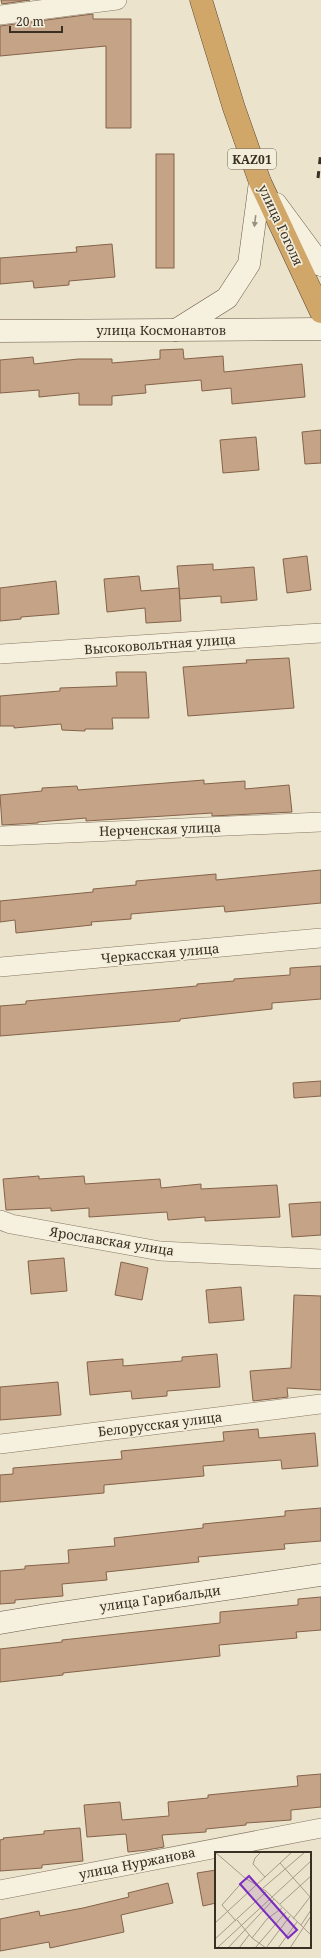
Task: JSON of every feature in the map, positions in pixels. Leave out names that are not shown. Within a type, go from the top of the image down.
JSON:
[{"type":"highway","name":"улица Гоголя","points":[[201,0],[234,108],[260,182],[321,312]]},
{"type":"street","points":[[0,15],[117,0]]},
{"type":"street","points":[[260,182],[321,265]]},
{"type":"street","points":[[176,330],[227,298],[250,264],[260,182]]},
{"type":"street","name":"улица Космонавтов","points":[[0,331],[321,329]]},
{"type":"street","name":"Высоковольтная улица","points":[[0,654],[321,633]]},
{"type":"street","name":"Нерченская улица","points":[[0,836],[321,822]]},
{"type":"street","name":"Черкасская улица","points":[[0,967],[321,938]]},
{"type":"street","name":"Ярославская улица","points":[[0,1220],[10,1224],[160,1251],[321,1259]]},
{"type":"street","name":"Белорусская улица","points":[[0,1444],[321,1404]]},
{"type":"street","name":"улица Гарибальди","points":[[0,1623],[48,1614],[321,1575]]},
{"type":"street","name":"улица Нуржанова","points":[[0,1890],[321,1828]]},
{"type":"building","points":[[1,0],[30,0],[2,4]]},
{"type":"building","points":[[93,14],[93,19],[131,19],[131,128],[106,128],[106,46],[0,56],[0,26]]},
{"type":"building","points":[[156,154],[174,154],[174,268],[156,268]]},
{"type":"building","points":[[112,244],[115,277],[69,281],[69,285],[34,288],[33,281],[0,284],[0,258],[77,252],[76,247]]},
{"type":"building","points":[[183,349],[184,359],[223,356],[224,372],[302,364],[305,397],[232,404],[231,388],[202,391],[201,380],[145,385],[146,393],[112,396],[112,405],[79,405],[79,393],[39,397],[39,390],[0,393],[0,360],[33,357],[34,364],[78,359],[112,359],[112,363],[160,359],[160,350]]},
{"type":"building","points":[[321,430],[321,463],[305,464],[302,432]]},
{"type":"building","points":[[256,437],[259,470],[223,473],[220,440]]},
{"type":"building","points":[[307,556],[311,590],[287,593],[283,559]]},
{"type":"building","points":[[213,564],[213,570],[254,567],[257,600],[221,603],[221,596],[180,599],[177,566]]},
{"type":"building","points":[[139,576],[141,591],[179,588],[181,621],[146,623],[145,608],[107,612],[104,579]]},
{"type":"building","points":[[56,581],[59,614],[21,617],[21,619],[0,621],[0,588]]},
{"type":"building","points":[[289,658],[294,708],[188,716],[183,667],[247,663],[246,660]]},
{"type":"building","points":[[116,672],[146,672],[149,718],[112,718],[113,729],[85,729],[85,731],[62,730],[61,724],[14,728],[14,726],[0,726],[0,696],[60,691],[60,688],[117,686]]},
{"type":"building","points":[[204,780],[204,784],[245,781],[245,789],[289,785],[292,812],[212,816],[212,813],[86,821],[86,818],[2,825],[0,795],[42,791],[42,788],[77,786],[78,790]]},
{"type":"building","points":[[321,870],[321,903],[225,912],[224,906],[131,914],[131,919],[91,922],[92,925],[16,933],[15,920],[0,922],[0,901],[93,892],[93,889],[136,885],[136,881],[216,874],[216,880]]},
{"type":"building","points":[[321,966],[321,999],[272,1003],[272,1009],[180,1019],[180,1021],[0,1036],[0,1006],[26,1004],[26,1001],[197,986],[197,984],[234,981],[234,979],[290,975],[290,968]]},
{"type":"building","points":[[321,1081],[321,1096],[294,1098],[293,1083]]},
{"type":"building","points":[[39,1176],[39,1179],[84,1176],[85,1184],[160,1179],[161,1188],[201,1184],[201,1189],[277,1185],[280,1217],[205,1221],[205,1217],[168,1220],[167,1212],[89,1217],[89,1208],[51,1211],[51,1208],[6,1210],[3,1179]]},
{"type":"building","points":[[321,1202],[321,1235],[292,1237],[289,1204]]},
{"type":"building","points":[[64,1258],[67,1291],[31,1294],[28,1261]]},
{"type":"building","points":[[121,1262],[148,1268],[142,1300],[115,1295]]},
{"type":"building","points":[[241,1287],[244,1320],[209,1323],[206,1290]]},
{"type":"building","points":[[294,1295],[321,1296],[321,1390],[287,1388],[288,1397],[253,1401],[250,1371],[291,1368]]},
{"type":"building","points":[[217,1354],[220,1387],[167,1391],[167,1396],[132,1399],[131,1391],[90,1395],[87,1362],[123,1359],[123,1366],[182,1361],[182,1357]]},
{"type":"building","points":[[58,1382],[61,1415],[0,1420],[0,1387]]},
{"type":"building","points":[[258,1429],[259,1438],[315,1433],[318,1466],[282,1469],[281,1460],[203,1466],[204,1476],[104,1485],[104,1493],[0,1502],[0,1475],[13,1474],[13,1468],[122,1459],[121,1451],[224,1441],[223,1432]]},
{"type":"building","points":[[321,1508],[321,1541],[284,1544],[285,1549],[198,1557],[199,1562],[106,1572],[107,1580],[62,1584],[63,1596],[15,1600],[15,1603],[0,1604],[0,1571],[25,1569],[25,1566],[69,1563],[68,1550],[115,1546],[114,1538],[203,1528],[203,1524],[285,1516],[285,1511]]},
{"type":"building","points":[[321,1597],[321,1630],[296,1632],[297,1638],[219,1645],[220,1656],[63,1673],[63,1675],[0,1682],[0,1649],[62,1642],[62,1640],[220,1623],[220,1612],[298,1605],[298,1599]]},
{"type":"building","points":[[321,1774],[321,1807],[291,1810],[291,1820],[246,1823],[246,1825],[206,1829],[206,1832],[162,1835],[164,1847],[128,1852],[126,1834],[87,1837],[84,1805],[120,1802],[122,1820],[169,1816],[168,1802],[208,1798],[208,1795],[298,1786],[297,1776]]},
{"type":"building","points":[[80,1828],[83,1861],[42,1865],[42,1868],[0,1871],[0,1840],[4,1839],[3,1838],[44,1834],[44,1831]]},
{"type":"building","points":[[215,1870],[215,1903],[203,1906],[197,1873]]},
{"type":"building","points":[[168,1883],[173,1903],[121,1915],[124,1932],[50,1948],[49,1942],[0,1951],[0,1919],[39,1911],[40,1916],[83,1908],[129,1897],[128,1893]]},
{"type":"railway","points":[[318,178],[321,151]]}]
